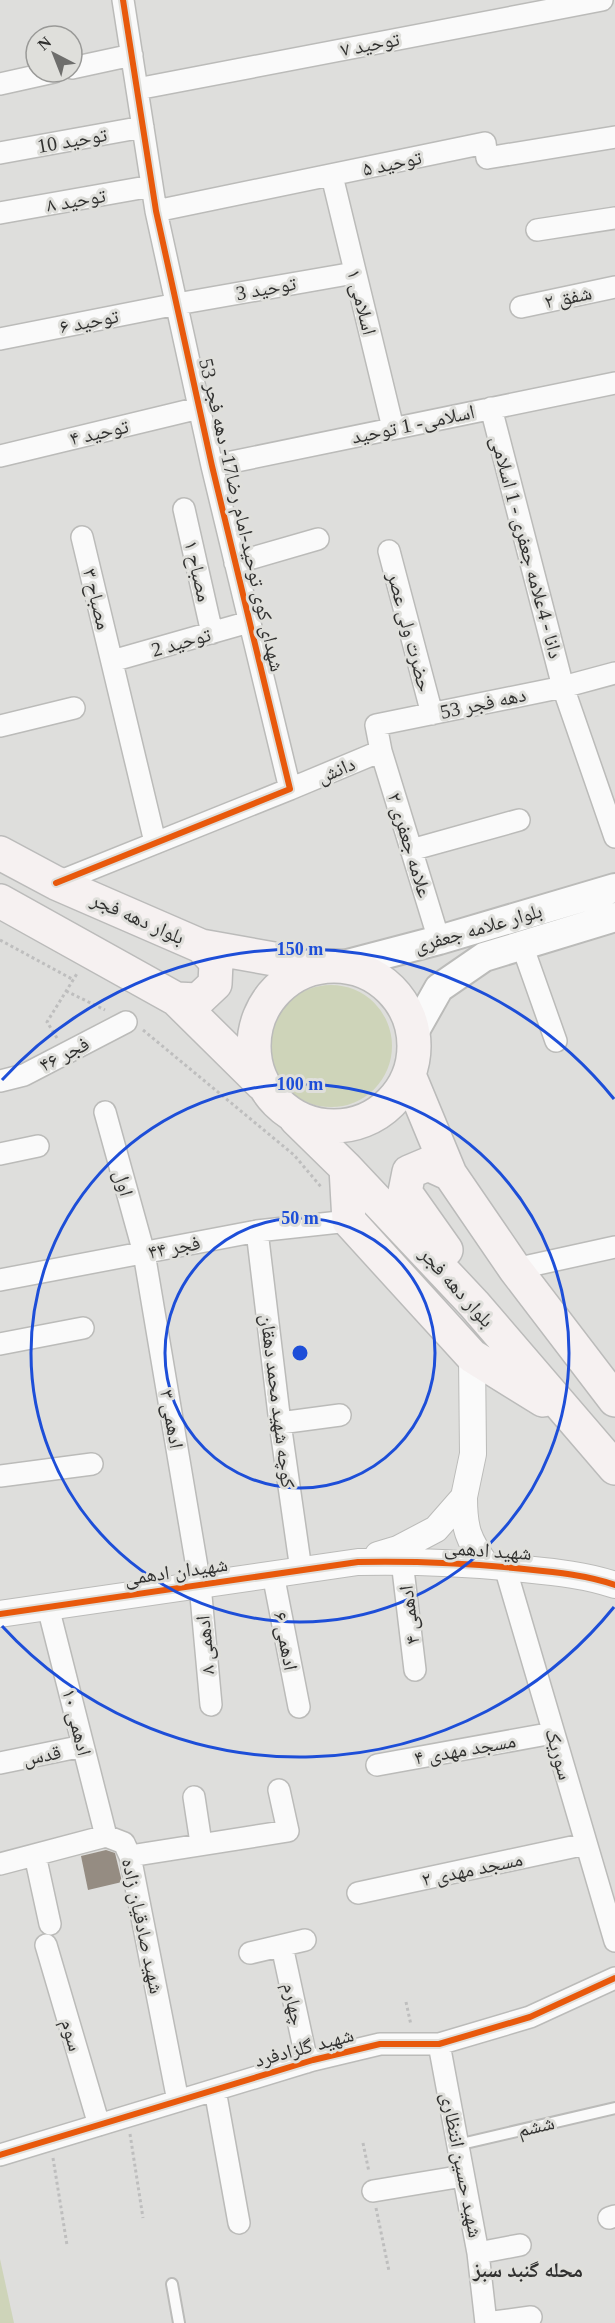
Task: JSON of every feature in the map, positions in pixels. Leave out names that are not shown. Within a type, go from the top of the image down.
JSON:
[{"type":"main road","name":"بلوار دهه فجر","points":[[0,853],[56,883],[201,946],[330,967]]},
{"type":"main road","name":"بلوار علامه جعفری","points":[[330,967],[439,940],[615,888]]},
{"type":"main road","points":[[0,901],[176,999],[262,1084],[274,1101],[290,1114],[308,1123],[328,1126],[349,1125],[368,1119],[385,1108],[399,1093],[409,1075],[413,1054],[413,1034],[407,1013],[396,995],[380,980],[361,971],[330,967],[299,974],[281,986],[267,1002],[257,1021],[253,1042],[255,1064],[262,1084]]},
{"type":"main road","name":"بلوار علامه جعفری","points":[[413,1034],[439,988],[484,957],[615,917]]},
{"type":"main road","points":[[176,999],[198,1000],[215,984],[216,962],[201,946]]},
{"type":"main road","points":[[409,1075],[450,1174],[515,1269],[615,1400]]},
{"type":"main road","name":"بلوار دهه فجر","points":[[290,1114],[346,1168],[474,1304],[615,1468]]},
{"type":"main road","points":[[450,1174],[428,1164],[409,1172],[405,1192],[444,1245],[474,1304]]},
{"type":"main road","points":[[346,1168],[349,1221],[472,1356],[570,1416]]},
{"type":"street","name":"شهدای کوی توحید-امام رضا17- دهه فجر 53","points":[[123,0],[156,211],[212,466],[290,789]]},
{"type":"street","name":"توحید ۷","points":[[137,89],[602,0]]},
{"type":"street","points":[[84,65],[132,55]]},
{"type":"street","points":[[0,84],[24,79]]},
{"type":"street","name":"توحید 10","points":[[0,153],[143,127]]},
{"type":"street","name":"توحید ۵","points":[[156,211],[485,143],[487,158],[615,137]]},
{"type":"street","name":"اسلامی ۱","points":[[332,176],[393,428]]},
{"type":"street","name":"توحید ۸","points":[[0,213],[152,186]]},
{"type":"street","points":[[537,230],[615,218]]},
{"type":"street","name":"توحید 3","points":[[177,304],[354,273]]},
{"type":"street","name":"شفق ۲","points":[[521,307],[615,287]]},
{"type":"street","name":"توحید ۶","points":[[0,339],[177,304]]},
{"type":"street","name":"اسلامی- 1 توحید","points":[[212,466],[615,383]]},
{"type":"street","name":"توحید ۴","points":[[0,456],[199,408]]},
{"type":"street","name":"دانا - 4علامه جعفری - 1 اسلامی","points":[[491,408],[563,687],[615,837]]},
{"type":"street","name":"مصباح ۱","points":[[184,509],[212,633]]},
{"type":"street","name":"مصباح ۳","points":[[82,537],[155,842]]},
{"type":"street","points":[[235,563],[318,539]]},
{"type":"street","name":"حضرت ولی عصر","points":[[389,551],[432,714]]},
{"type":"street","name":"توحید 2","points":[[112,661],[249,622]]},
{"type":"street","name":"دهه فجر 53","points":[[381,751],[376,725],[563,687],[615,673]]},
{"type":"street","points":[[0,726],[74,708]]},
{"type":"street","name":"دانش","points":[[290,789],[381,751]]},
{"type":"street","name":"علامه جعفری ۲","points":[[381,751],[439,940]]},
{"type":"street","points":[[56,883],[290,789]]},
{"type":"street","points":[[411,850],[519,820]]},
{"type":"street","points":[[522,945],[556,1041]]},
{"type":"street","name":"فجر ۴۶","points":[[0,1081],[24,1075],[126,1022]]},
{"type":"street","name":"اول","points":[[105,1112],[144,1253]]},
{"type":"street","points":[[0,1154],[38,1146]]},
{"type":"street","name":"فجر ۴۴","points":[[0,1280],[257,1232],[349,1221]]},
{"type":"street","name":"کوچه شهید محمد دهقان","points":[[257,1232],[280,1423],[301,1570]]},
{"type":"street","points":[[515,1269],[615,1246]]},
{"type":"street","name":"ادهمی ۳","points":[[144,1253],[200,1585]]},
{"type":"street","points":[[0,1344],[83,1328]]},
{"type":"street","name":"شهید ادهمی","points":[[358,1562],[398,1549],[436,1529],[464,1497],[473,1454],[472,1356]]},
{"type":"street","points":[[280,1423],[340,1415]]},
{"type":"street","points":[[0,1476],[92,1464]]},
{"type":"street","points":[[464,1497],[464,1522],[472,1545],[495,1566]]},
{"type":"street","name":"شهید ادهمی","points":[[358,1562],[402,1561],[495,1566],[552,1572],[615,1585]]},
{"type":"street","name":"ادهمی ۴","points":[[402,1561],[415,1670]]},
{"type":"street","name":"شهیدان ادهمی","points":[[0,1614],[358,1562]]},
{"type":"street","name":"سوریک","points":[[495,1566],[553,1733],[615,1941]]},
{"type":"street","name":"ادهمی ۶","points":[[273,1574],[299,1707]]},
{"type":"street","name":"ادهمی ۸","points":[[200,1585],[211,1705]]},
{"type":"street","name":"ادهمی ۱۰","points":[[48,1607],[106,1836]]},
{"type":"street","name":"مسجد مهدی ۴","points":[[377,1765],[553,1733]]},
{"type":"street","name":"قدس","points":[[0,1763],[83,1746]]},
{"type":"street","points":[[130,1856],[288,1831],[279,1790]]},
{"type":"street","points":[[194,1797],[201,1843]]},
{"type":"street","name":"شهید صادقیان زاده","points":[[0,1864],[106,1836],[124,1844],[130,1856],[178,2101]]},
{"type":"street","name":"مسجد مهدی ۲","points":[[358,1893],[586,1844]]},
{"type":"street","name":"سوم","points":[[35,1855],[48,1935],[99,2125]]},
{"type":"street","points":[[250,1953],[305,1940]]},
{"type":"street","name":"چهارم","points":[[282,1946],[307,2062]]},
{"type":"street","name":"شهید گلزادفرد","points":[[0,2155],[307,2062],[380,2044],[439,2044],[530,2017],[615,1978]]},
{"type":"street","name":"شهید حسین انتظاری","points":[[439,2044],[478,2253],[486,2323]]},
{"type":"street","points":[[215,2090],[239,2223]]},
{"type":"street","points":[[373,2191],[463,2176]]},
{"type":"street","points":[[478,2253],[520,2245]]},
{"type":"street","points":[[486,2323],[531,2317]]},
{"type":"lane","name":"ششم","points":[[457,2145],[615,2108]]},
{"type":"lane","points":[[172,2284],[179,2323]]},
{"type":"path","points":[[0,940],[73,980]]},
{"type":"path","points":[[65,1054],[48,1022],[91,950]]},
{"type":"path","points":[[66,991],[147,1032],[294,1155],[349,1221]]},
{"type":"path","points":[[128,2116],[143,2218]]},
{"type":"path","points":[[50,2140],[68,2245]]},
{"type":"green space","points":[[331,985],[354,989],[374,1003],[388,1023],[392,1046],[388,1069],[374,1089],[354,1103],[331,1107],[308,1103],[288,1089],[274,1069],[270,1046],[274,1023],[288,1003],[308,989]]},
{"type":"green space","points":[[0,2259],[14,2323],[0,2323]]},
{"type":"building","points":[[106,1850],[115,1853],[122,1882],[88,1890],[81,1856]]},
{"type":"cycle path","points":[[56,883],[290,789],[212,466],[156,211],[123,0]]},
{"type":"cycle path","points":[[0,1614],[358,1562],[441,1563],[503,1567],[570,1574],[615,1585]]},
{"type":"cycle path","points":[[0,2155],[313,2060],[380,2044],[439,2044],[530,2017],[615,1978]]},
{"type":"district","name":"محله گنبد سبز","points":[[528,2270]]}]
